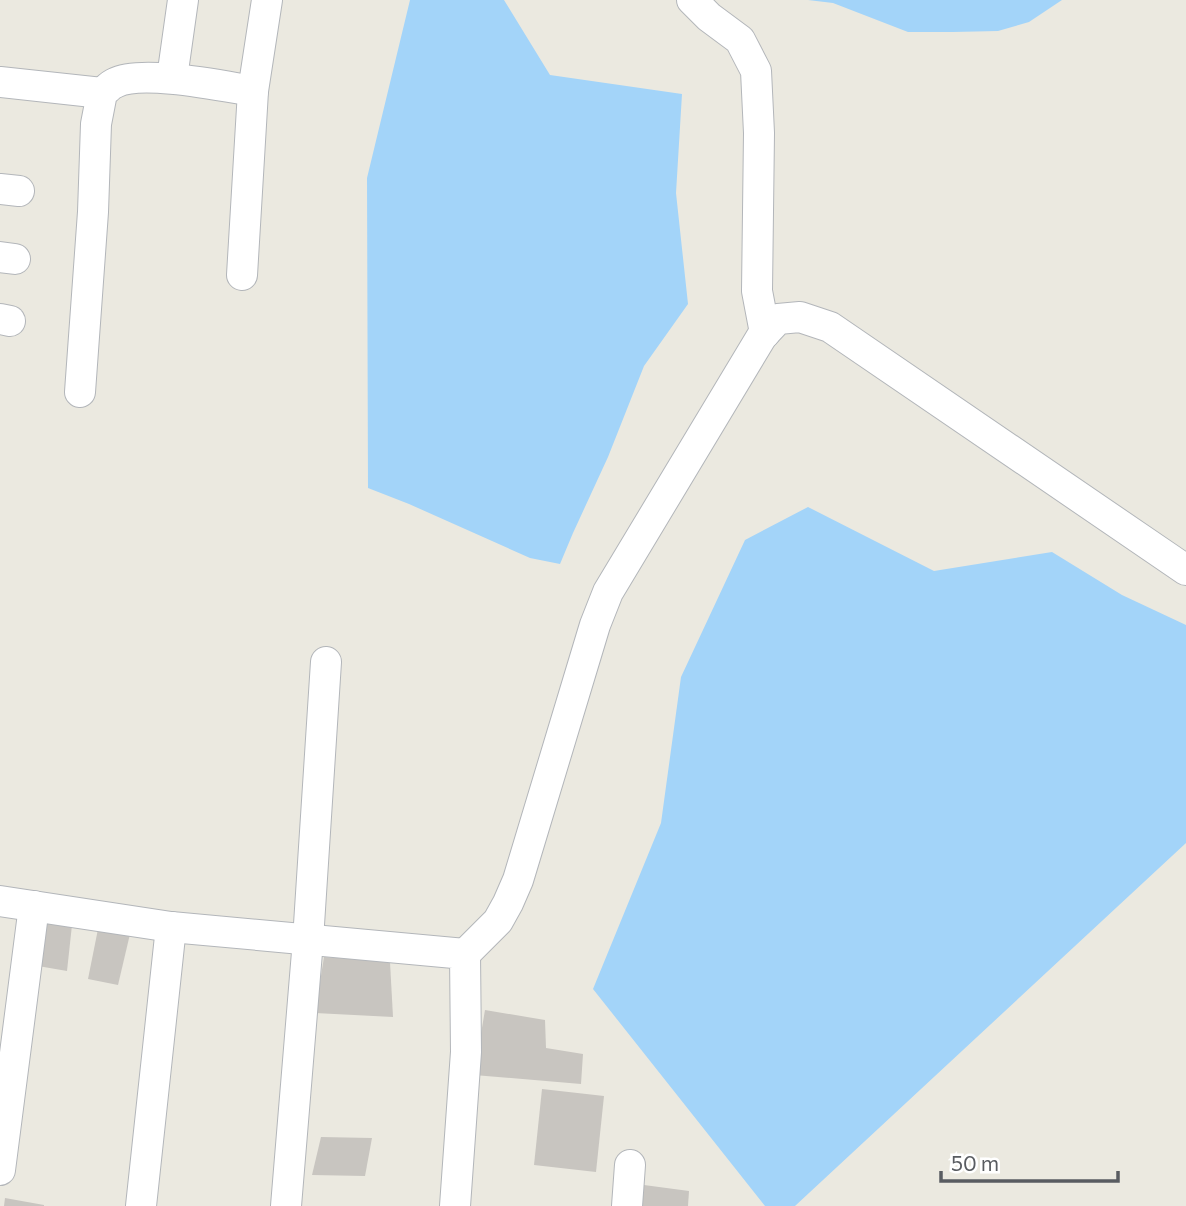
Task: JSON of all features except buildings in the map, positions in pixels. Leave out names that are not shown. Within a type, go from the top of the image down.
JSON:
[{"type":"street","points":[[172,78],[183,0]]},
{"type":"street","points":[[242,275],[253,91],[267,0]]},
{"type":"street","points":[[692,0],[709,17],[740,40],[756,71],[759,133],[757,291],[765,333]]},
{"type":"street","points":[[80,392],[93,212],[96,124],[102,93],[116,82],[138,78],[172,78],[253,91]]},
{"type":"street","points":[[0,82],[102,93]]},
{"type":"street","points":[[455,1206],[466,1052],[465,954],[498,921],[518,880],[595,625],[608,592],[765,333],[778,319],[800,317],[830,327],[1186,570]]},
{"type":"street","points":[[286,1206],[308,940],[326,662]]},
{"type":"street","points":[[0,901],[171,927],[465,954]]},
{"type":"street","points":[[0,1170],[34,906]]},
{"type":"street","points":[[141,1206],[171,927]]},
{"type":"street","points":[[626,1206],[630,1165]]},
{"type":"water","points":[[410,0],[504,0],[550,75],[682,94],[676,193],[688,304],[644,366],[608,457],[560,564],[530,558],[368,488],[367,178]]},
{"type":"water","points":[[808,0],[1062,0],[1029,22],[998,31],[908,32],[833,3]]},
{"type":"water","points":[[808,507],[934,571],[1052,552],[1122,595],[1186,625],[1186,843],[795,1206],[765,1206],[593,989],[661,823],[681,677],[745,540]]}]
